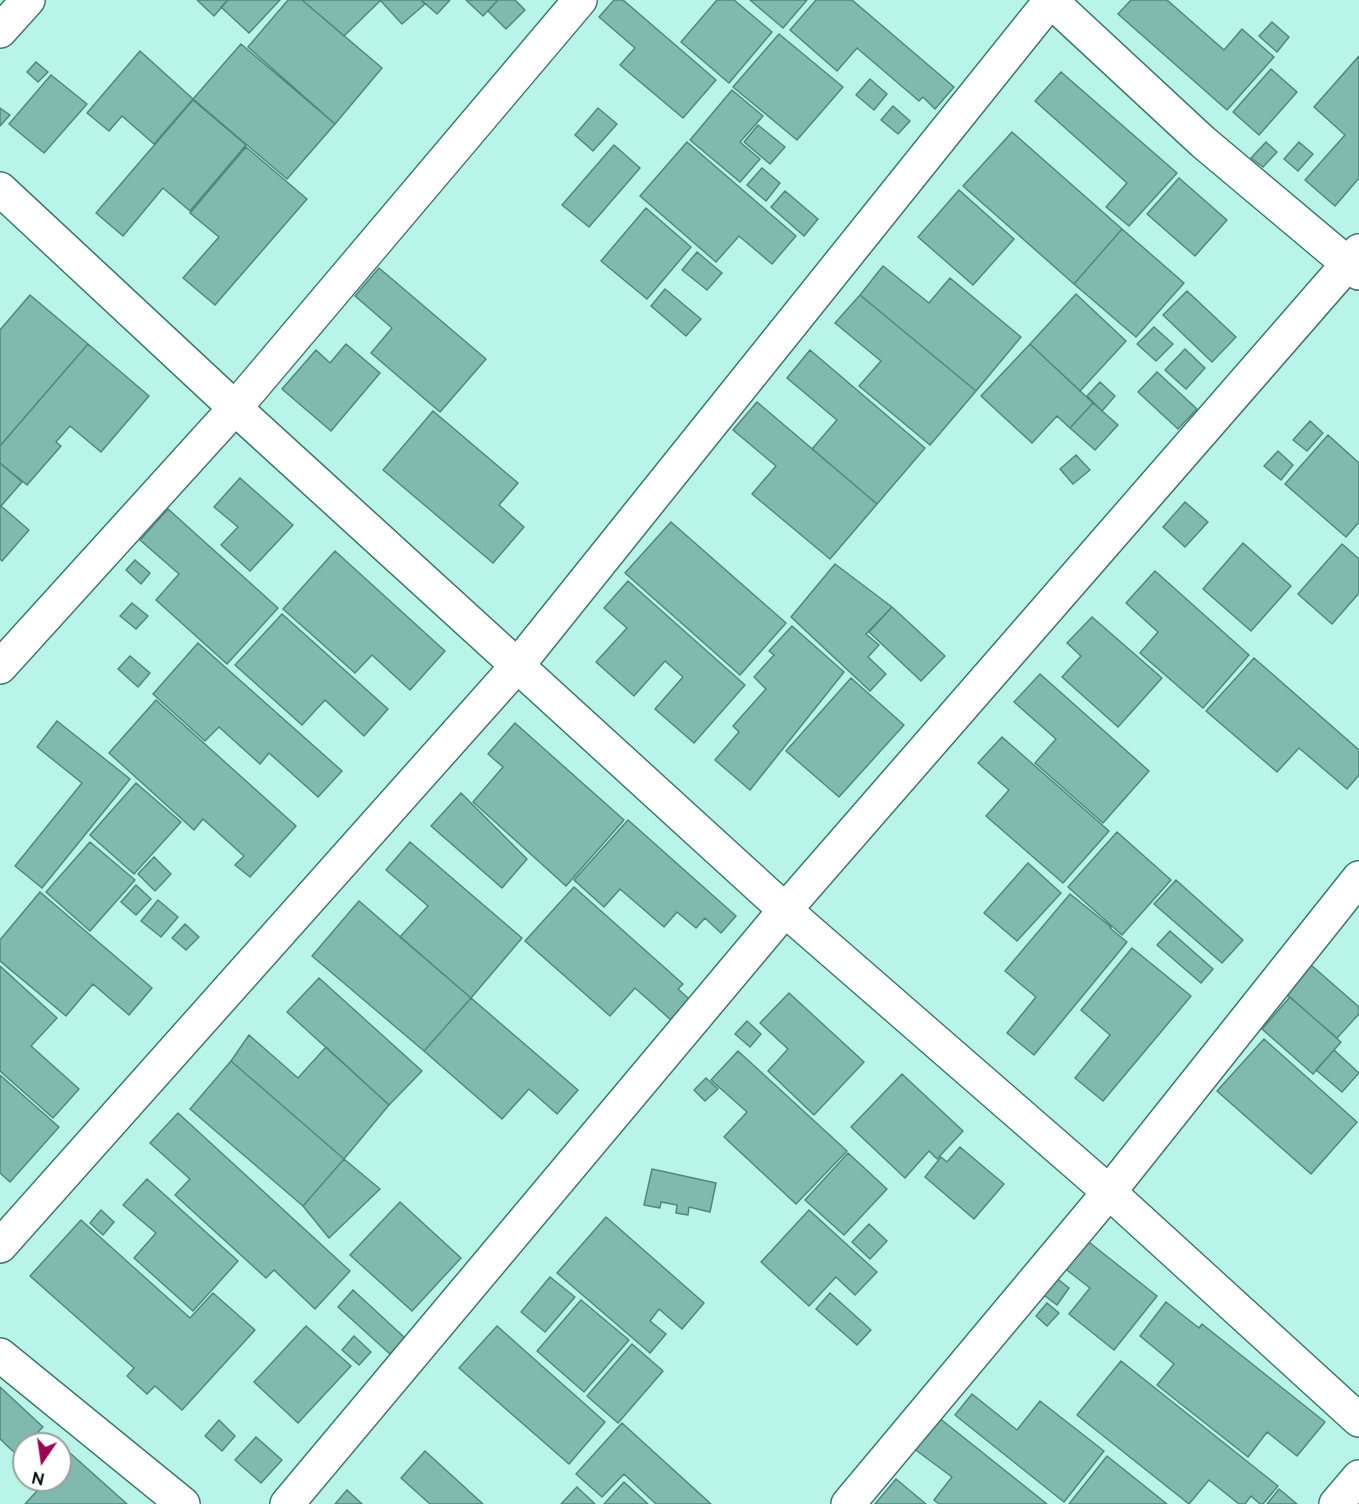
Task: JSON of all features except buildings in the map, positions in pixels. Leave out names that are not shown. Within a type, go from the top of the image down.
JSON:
[{"type":"street","points":[[0,31],[28,0]]},
{"type":"street","points":[[0,667],[235,408],[580,0]]},
{"type":"street","points":[[0,1246],[517,666],[1051,0],[1203,142],[1355,262],[785,910],[287,1504]]},
{"type":"street","points":[[0,189],[235,408],[785,910],[1109,1192],[1359,1420]]},
{"type":"street","points":[[848,1504],[1109,1192],[1359,878]]},
{"type":"street","points":[[0,1355],[183,1504]]},
{"type":"street","points":[[1336,1504],[1359,1477]]}]
